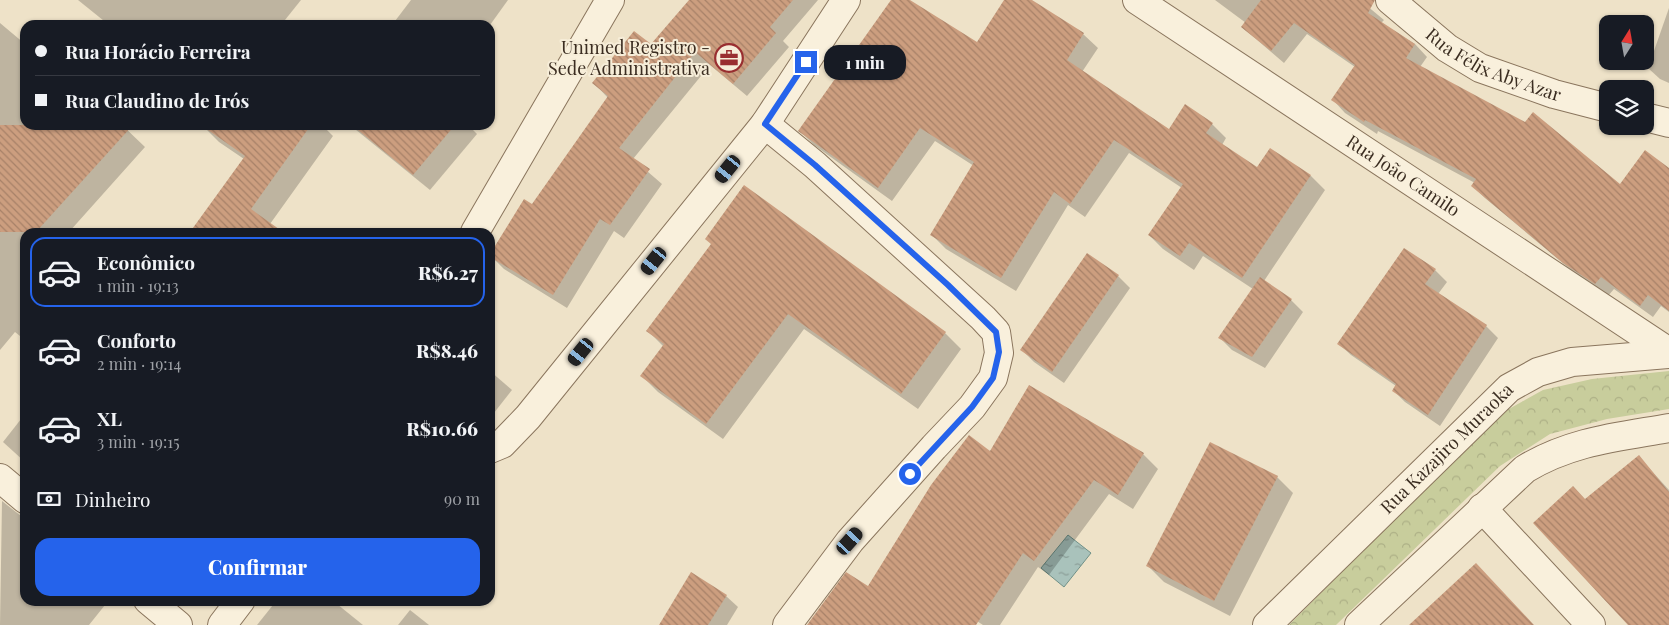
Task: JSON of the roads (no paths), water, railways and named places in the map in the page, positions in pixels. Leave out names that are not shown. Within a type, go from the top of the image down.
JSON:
[{"type":"street","points":[[477,228],[610,0]]},
{"type":"street","points":[[495,447],[502,444],[528,417],[765,124],[846,0]]},
{"type":"street","name":"Rua João Camilo","points":[[1137,0],[1669,353]]},
{"type":"street","name":"Rua Félix Aby Azar","points":[[1390,0],[1447,48],[1480,68],[1554,94],[1599,106]]},
{"type":"street","points":[[1654,119],[1669,123]]},
{"type":"street","points":[[765,124],[815,165],[983,318],[996,332],[999,352],[993,378],[972,407],[850,541],[787,625]]},
{"type":"street","name":"Rua Kazajiro Muraoka","points":[[1267,625],[1509,388],[1538,372],[1572,362],[1669,353]]},
{"type":"street","points":[[1359,625],[1482,508],[1526,469],[1548,455],[1582,443],[1669,428]]},
{"type":"street","points":[[0,478],[20,495]]},
{"type":"street","points":[[1482,508],[1591,625]]},
{"type":"street","points":[[155,606],[178,625]]},
{"type":"street","points":[[222,625],[236,606]]},
{"type":"water","points":[[1068,535],[1091,553],[1064,587],[1041,568]]},
{"type":"place","name":"Unimed Registro - Sede Administrativa","points":[[729,58]]}]
